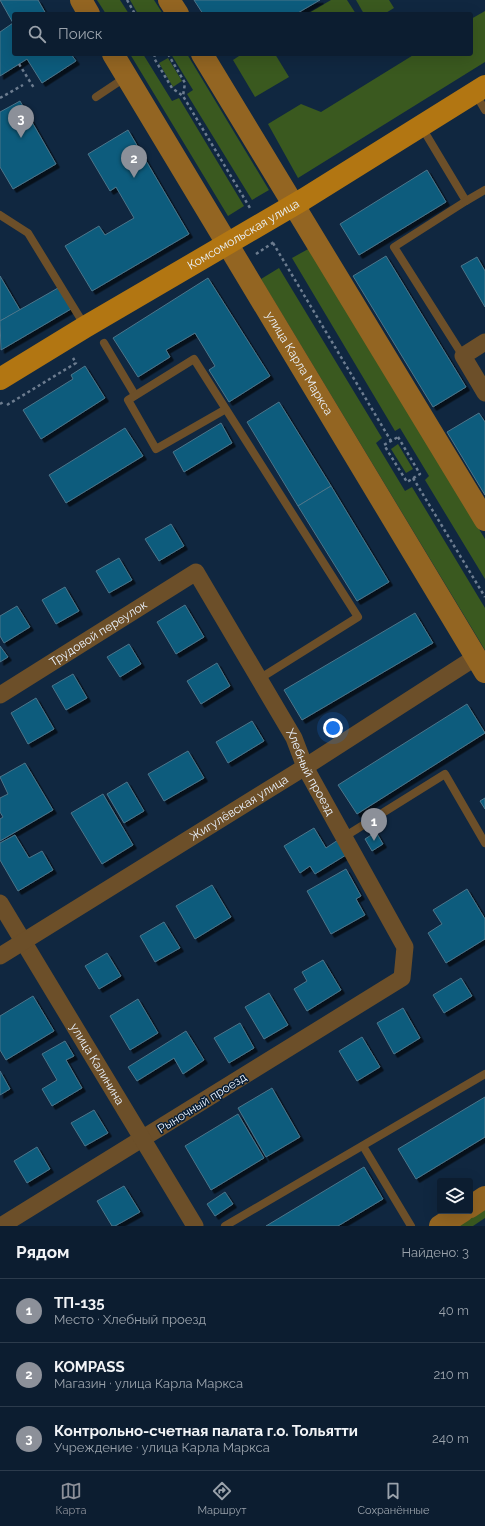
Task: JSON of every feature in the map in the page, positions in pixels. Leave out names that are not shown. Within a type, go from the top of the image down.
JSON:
[{"type":"main road","points":[[81,0],[88,12]]},
{"type":"main road","points":[[169,0],[177,12]]},
{"type":"main road","name":"улица Карла Маркса","points":[[114,56],[480,665]]},
{"type":"main road","points":[[203,56],[485,520]]},
{"type":"main road","name":"Комсомольская улица","points":[[0,379],[85,327],[294,205],[421,125],[482,96]]},
{"type":"main road","points":[[473,1205],[485,1197]]},
{"type":"main road","points":[[440,1226],[458,1214]]},
{"type":"street","points":[[485,342],[463,356],[485,393]]},
{"type":"street","name":"Хлебный проезд","points":[[196,572],[294,738],[305,767],[405,947],[402,978]]},
{"type":"street","name":"Трудовой переулок","points":[[0,695],[196,572]]},
{"type":"street","name":"Жигулёвская улица","points":[[0,956],[305,767],[480,665]]},
{"type":"street","name":"улица Калинина","points":[[0,903],[195,1226]]},
{"type":"street","name":"Рыночный проезд","points":[[1,1226],[143,1140],[402,978]]},
{"type":"lane","points":[[96,97],[126,76]]},
{"type":"lane","points":[[421,125],[466,202]]},
{"type":"lane","points":[[463,356],[394,247],[485,190]]},
{"type":"lane","points":[[0,215],[28,233],[33,238],[85,327]]},
{"type":"lane","points":[[104,343],[136,395]]},
{"type":"lane","points":[[226,409],[156,449],[128,400],[194,359],[226,409],[358,617],[259,678]]},
{"type":"lane","points":[[344,837],[445,774],[485,843]]},
{"type":"lane","points":[[225,1226],[485,1074]]},
{"type":"lane","points":[[363,1146],[411,1226]]},
{"type":"path","points":[[127,0],[135,12]]},
{"type":"path","points":[[154,56],[154,58],[172,88],[183,96],[251,210]]},
{"type":"path","points":[[169,56],[185,83],[183,96]]},
{"type":"path","points":[[19,64],[34,88]]},
{"type":"path","points":[[0,98],[23,85]]},
{"type":"path","points":[[255,254],[279,239]]},
{"type":"path","points":[[273,243],[391,441]]},
{"type":"path","points":[[0,404],[5,401]]},
{"type":"path","points":[[398,437],[420,474],[413,478],[407,482],[384,445],[398,437]]},
{"type":"path","points":[[413,478],[485,597]]},
{"type":"green space","points":[[97,0],[120,0],[128,12],[105,12]]},
{"type":"green space","points":[[130,0],[154,0],[162,12],[137,12]]},
{"type":"green space","points":[[331,0],[347,0],[355,12],[310,12]]},
{"type":"green space","points":[[356,0],[389,0],[394,8],[387,12],[363,12]]},
{"type":"green space","points":[[485,11],[485,62],[298,178],[268,124],[301,104],[321,112],[412,56],[473,56],[473,18]]},
{"type":"green space","points":[[131,56],[144,56],[172,101],[179,98],[244,206],[228,216]]},
{"type":"green space","points":[[172,56],[188,56],[269,190],[252,200],[187,94],[193,90]]},
{"type":"green space","points":[[239,56],[276,56],[289,77],[255,97],[233,60]]},
{"type":"green space","points":[[168,58],[182,81],[173,87],[159,63]]},
{"type":"green space","points":[[310,248],[485,539],[485,579],[425,480],[429,476],[400,428],[395,431],[292,258]]},
{"type":"green space","points":[[279,268],[382,438],[376,443],[405,491],[412,487],[485,608],[485,650],[261,279]]},
{"type":"green space","points":[[398,444],[413,469],[406,473],[391,449]]},
{"type":"green space","points":[[485,1205],[485,1218],[473,1226],[450,1226],[470,1214],[473,1214],[473,1212]]},
{"type":"building","points":[[0,0],[38,0],[45,12],[12,12],[12,21]]},
{"type":"building","points":[[194,0],[320,0],[299,12],[202,12]]},
{"type":"building","points":[[12,24],[12,56],[72,56],[76,61],[42,83],[27,59],[0,76],[0,32]]},
{"type":"building","points":[[20,101],[56,164],[13,189],[0,167],[0,112]]},
{"type":"building","points":[[128,130],[189,234],[92,291],[65,246],[99,226],[105,235],[134,218],[116,187],[110,191],[88,154]]},
{"type":"building","points":[[427,170],[446,202],[359,255],[340,224]]},
{"type":"building","points":[[386,256],[466,387],[433,407],[353,276]]},
{"type":"building","points":[[477,257],[485,271],[485,307],[461,266]]},
{"type":"building","points":[[0,276],[20,310],[0,321]]},
{"type":"building","points":[[208,278],[270,376],[229,402],[209,370],[215,366],[195,333],[166,350],[170,357],[138,377],[113,338]]},
{"type":"building","points":[[58,288],[71,309],[1,350],[0,321]]},
{"type":"building","points":[[85,366],[105,398],[41,439],[23,410],[73,379],[71,375]]},
{"type":"building","points":[[279,402],[331,486],[298,506],[247,422]]},
{"type":"building","points":[[479,413],[485,422],[485,495],[447,432]]},
{"type":"building","points":[[221,423],[232,443],[184,472],[173,452]]},
{"type":"building","points":[[125,428],[143,456],[66,503],[49,475]]},
{"type":"building","points":[[331,486],[389,582],[357,601],[298,506]]},
{"type":"building","points":[[171,524],[184,546],[159,561],[145,539]]},
{"type":"building","points":[[119,558],[132,580],[109,593],[96,571]]},
{"type":"building","points":[[65,587],[79,611],[56,624],[42,600]]},
{"type":"building","points":[[185,605],[204,637],[176,654],[157,622]]},
{"type":"building","points":[[17,606],[30,627],[4,643],[0,636],[0,616]]},
{"type":"building","points":[[415,613],[433,643],[302,720],[284,690]]},
{"type":"building","points":[[129,644],[141,664],[120,677],[107,657]]},
{"type":"building","points":[[0,646],[8,657],[0,662]]},
{"type":"building","points":[[217,663],[230,686],[201,704],[187,681]]},
{"type":"building","points":[[73,674],[87,698],[66,710],[52,686]]},
{"type":"building","points":[[36,698],[54,729],[28,744],[11,713]]},
{"type":"building","points":[[467,704],[485,733],[357,814],[338,785]]},
{"type":"building","points":[[252,721],[264,741],[228,763],[216,742]]},
{"type":"building","points":[[188,751],[204,778],[164,801],[148,774]]},
{"type":"building","points":[[25,763],[53,810],[0,841],[0,819],[3,817],[0,812],[0,798],[8,794],[0,777]]},
{"type":"building","points":[[127,782],[144,811],[124,823],[107,794]]},
{"type":"building","points":[[103,794],[133,845],[102,864],[71,813]]},
{"type":"building","points":[[485,798],[485,809],[480,801]]},
{"type":"building","points":[[314,828],[326,848],[338,840],[346,855],[315,874],[310,866],[300,873],[284,846]]},
{"type":"building","points":[[376,832],[383,844],[372,851],[365,839]]},
{"type":"building","points":[[15,835],[29,858],[42,851],[53,870],[18,891],[0,860],[0,843]]},
{"type":"building","points":[[346,869],[361,896],[356,899],[365,915],[331,934],[307,891]]},
{"type":"building","points":[[212,885],[231,917],[195,939],[176,906]]},
{"type":"building","points":[[467,889],[485,919],[485,939],[446,963],[428,933],[442,924],[433,910]]},
{"type":"building","points":[[164,922],[180,948],[155,962],[140,936]]},
{"type":"building","points":[[107,953],[121,976],[99,989],[85,966]]},
{"type":"building","points":[[323,960],[341,990],[307,1011],[294,989],[307,981],[302,972]]},
{"type":"building","points":[[461,978],[472,996],[444,1013],[433,995]]},
{"type":"building","points":[[269,993],[288,1025],[264,1039],[245,1007]]},
{"type":"building","points":[[33,996],[54,1031],[6,1060],[0,1050],[0,1016]]},
{"type":"building","points":[[138,999],[158,1033],[130,1050],[110,1016]]},
{"type":"building","points":[[403,1008],[420,1038],[394,1054],[377,1023]]},
{"type":"building","points":[[240,1023],[254,1048],[229,1063],[214,1038]]},
{"type":"building","points":[[186,1031],[204,1060],[183,1074],[174,1058],[137,1081],[128,1067]]},
{"type":"building","points":[[362,1037],[380,1067],[357,1081],[339,1051]]},
{"type":"building","points":[[65,1041],[74,1056],[66,1060],[82,1088],[52,1106],[42,1089],[57,1080],[42,1054]]},
{"type":"building","points":[[0,1071],[10,1089],[0,1095]]},
{"type":"building","points":[[272,1088],[300,1137],[266,1157],[238,1108]]},
{"type":"building","points":[[485,1097],[485,1137],[416,1179],[398,1149]]},
{"type":"building","points":[[94,1110],[108,1133],[85,1146],[71,1123]]},
{"type":"building","points":[[238,1114],[264,1158],[211,1190],[185,1146]]},
{"type":"building","points":[[37,1147],[50,1169],[27,1183],[14,1161]]},
{"type":"building","points":[[364,1167],[383,1199],[338,1226],[266,1226]]},
{"type":"building","points":[[124,1186],[140,1212],[115,1226],[112,1226],[97,1201]]},
{"type":"building","points":[[225,1192],[233,1204],[215,1216],[207,1204]]},
{"type":"place","name":"Контрольно-счетная палата г.о. Тольятти","points":[[21,138]]},
{"type":"place","name":"KOMPASS","points":[[134,178]]},
{"type":"place","name":"ТП-135","points":[[374,841]]}]
